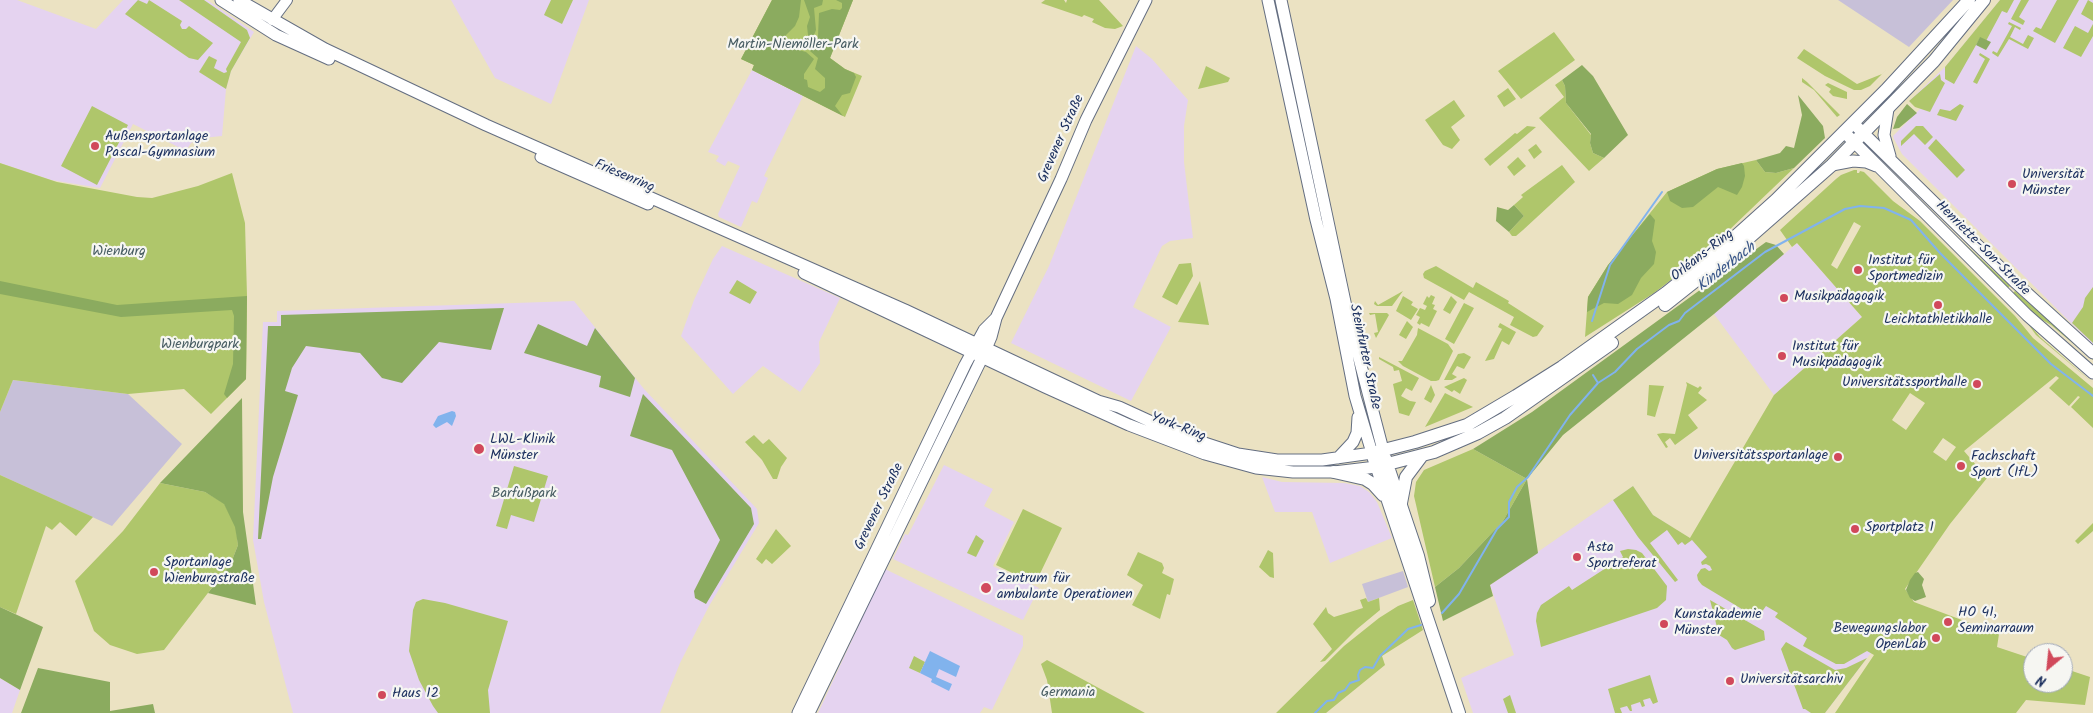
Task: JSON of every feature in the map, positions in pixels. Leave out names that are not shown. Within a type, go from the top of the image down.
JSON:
[{"type":"main road","points":[[221,0],[269,24]]},
{"type":"main road","points":[[239,0],[269,24]]},
{"type":"main road","name":"Grevener Straße","points":[[809,713],[979,350],[984,330],[996,318],[1109,73],[1146,0]]},
{"type":"main road","name":"Steinfurter Straße","points":[[1268,0],[1316,220],[1336,299],[1359,411],[1377,452],[1395,503],[1459,713]]},
{"type":"main road","name":"Steinfurter Straße","points":[[1280,0],[1377,452]]},
{"type":"main road","name":"Orléans-Ring","points":[[1377,452],[1467,425],[1516,396],[1604,338],[1666,294],[1728,244],[1783,193],[1853,123],[1969,0]]},
{"type":"main road","name":"Orléans-Ring","points":[[1382,466],[1421,457],[1466,439],[1505,418],[1620,337],[1742,244],[1832,165],[1888,109],[1937,57],[1984,0]]},
{"type":"main road","name":"Friesenring","points":[[269,24],[486,126],[628,186],[979,350]]},
{"type":"main road","points":[[1888,109],[1884,135],[1886,146],[1893,162]]},
{"type":"main road","name":"Henriette-Son-Straße","points":[[1853,123],[2022,289],[2093,353]]},
{"type":"main road","name":"Henriette-Son-Straße","points":[[1844,132],[2027,315],[2093,372]]},
{"type":"main road","points":[[1832,165],[1857,161],[1880,168]]},
{"type":"main road","name":"Grevener Straße","points":[[798,713],[979,350]]},
{"type":"main road","name":"York-Ring","points":[[979,350],[1119,407],[1180,435],[1247,456],[1277,460],[1311,461],[1377,452]]},
{"type":"main road","name":"York-Ring","points":[[979,350],[1129,425],[1210,456],[1269,470],[1293,472],[1334,472],[1382,466]]},
{"type":"main road","points":[[1338,458],[1350,447],[1355,439],[1359,411]]},
{"type":"main road","points":[[1334,472],[1365,478],[1395,503],[1406,477],[1421,457]]},
{"type":"main road","name":"Steinfurter Straße","points":[[1395,503],[1418,556],[1437,626],[1466,713]]},
{"type":"street","points":[[269,24],[287,0]]},
{"type":"shaded area","points":[[0,0],[17,0],[96,29],[123,0],[207,0],[254,32],[231,71],[226,89],[222,136],[203,138],[191,143],[186,151],[133,124],[100,188],[51,180],[0,163]]},
{"type":"shaded area","points":[[451,0],[589,0],[551,104],[495,78]]},
{"type":"shaded area","points":[[1838,0],[1953,0],[1909,47]]},
{"type":"shaded area","name":"Universität Münster","points":[[2000,0],[2093,0],[2093,345],[1902,154],[1893,136],[1920,109],[1909,101],[1945,67]]},
{"type":"shaded area","points":[[1136,46],[1152,59],[1188,100],[1184,126],[1184,162],[1193,238],[1170,241],[1162,246],[1133,307],[1171,327],[1131,401],[1011,343],[1049,266]]},
{"type":"shaded area","points":[[752,70],[803,96],[764,176],[768,178],[757,203],[752,201],[741,227],[719,217],[718,214],[740,166],[728,161],[725,166],[716,161],[719,156],[708,152]]},
{"type":"shaded area","name":"Institut für Musikpädagogik","points":[[1797,243],[1862,317],[1774,395],[1714,314]]},
{"type":"shaded area","points":[[722,246],[840,298],[819,342],[820,363],[800,392],[763,366],[733,394],[681,336],[694,300],[713,259]]},
{"type":"shaded area","name":"LWL-Klinik Münster","points":[[574,301],[644,389],[757,509],[759,523],[709,606],[680,663],[660,713],[293,713],[264,602],[253,540],[263,322],[277,322],[277,311]]},
{"type":"shaded area","points":[[13,380],[128,394],[182,444],[112,526],[0,475],[0,412]]},
{"type":"shaded area","points":[[944,465],[993,489],[984,506],[1014,522],[993,566],[1039,588],[1023,620],[893,559],[905,534],[908,535]]},
{"type":"shaded area","points":[[1262,477],[1282,482],[1344,483],[1360,486],[1369,492],[1377,502],[1392,538],[1330,563],[1312,512],[1275,512]]},
{"type":"shaded area","name":"Kunstakademie Münster","points":[[1633,486],[1653,515],[1871,653],[1825,713],[1473,713],[1461,678],[1514,655],[1490,585]]},
{"type":"shaded area","points":[[885,569],[1023,636],[1023,646],[992,710],[984,707],[980,713],[818,713]]},
{"type":"shaded area","points":[[1403,571],[1408,587],[1368,602],[1362,584]]},
{"type":"shaded area","points":[[0,678],[20,690],[12,713],[0,713]]},
{"type":"green space","points":[[138,0],[147,4],[149,0],[182,21],[180,25],[182,29],[186,29],[189,26],[213,43],[198,60],[189,58],[125,14]]},
{"type":"green space","points":[[179,0],[204,0],[247,30],[250,38],[231,71],[226,89],[199,72],[209,56],[217,60],[214,68],[224,73],[227,72],[226,69],[241,42]]},
{"type":"green space","points":[[551,0],[573,0],[562,24],[544,15]]},
{"type":"green space","name":"Martin-Niemöller-Park","points":[[772,0],[853,0],[830,58],[845,69],[862,76],[845,117],[752,70],[754,65],[741,59]]},
{"type":"green space","name":"Martin-Niemöller-Park","points":[[772,0],[801,0],[799,17],[795,26],[785,36],[778,48],[780,50],[795,49],[806,52],[814,59],[804,74],[804,79],[807,80],[808,87],[820,92],[825,88],[825,78],[815,69],[818,58],[810,51],[818,36],[819,13],[832,9],[840,10],[842,3],[836,0],[853,0],[830,58],[854,73],[856,77],[850,93],[842,95],[835,106],[843,116],[752,70],[754,65],[741,59]]},
{"type":"green space","points":[[804,0],[823,0],[822,5],[814,8],[816,30],[812,40],[808,35],[807,26],[810,17]]},
{"type":"green space","points":[[1045,0],[1064,0],[1066,3],[1067,0],[1099,0],[1123,26],[1115,29],[1105,28],[1092,22],[1094,19],[1084,15],[1082,17],[1041,3]]},
{"type":"green space","points":[[2000,0],[2014,0],[2007,13],[2002,11],[1986,41],[1980,38],[1954,84],[1945,79],[1945,67]]},
{"type":"green space","points":[[2021,0],[2029,0],[2019,17],[2025,21],[2023,25],[2011,19]]},
{"type":"green space","points":[[2057,0],[2079,0],[2055,43],[2033,31],[2036,27],[2041,29]]},
{"type":"green space","points":[[2088,0],[2093,3],[2093,21],[2081,14]]},
{"type":"green space","points":[[2009,22],[2021,28],[2020,30],[2015,27],[2010,37],[2023,44],[2028,35],[2034,38],[2028,49],[2009,39],[1998,57],[1992,53],[1993,51],[1997,53],[2012,26],[2008,24]]},
{"type":"green space","points":[[2093,24],[2093,36],[2081,57],[2063,48],[2075,26],[2088,33]]},
{"type":"green space","points":[[1554,32],[1575,60],[1521,99],[1498,71]]},
{"type":"green space","points":[[1980,37],[1991,42],[1986,50],[1976,45]]},
{"type":"green space","points":[[1804,49],[1857,84],[1882,74],[1870,86],[1861,90],[1854,90],[1825,76],[1797,58]]},
{"type":"green space","points":[[1980,53],[1990,59],[1977,84],[1973,82],[1985,59],[1979,55]]},
{"type":"green space","points":[[1582,65],[1593,76],[1628,135],[1604,158],[1593,153],[1590,143],[1591,134],[1566,103],[1565,86],[1562,80]]},
{"type":"green space","points":[[1206,66],[1230,78],[1228,82],[1198,89]]},
{"type":"green space","points":[[1940,74],[1941,80],[1945,83],[1930,112],[1915,107],[1909,101]]},
{"type":"green space","points":[[1802,78],[1840,115],[1837,117],[1814,90],[1802,82]]},
{"type":"green space","points":[[1562,80],[1565,86],[1566,103],[1591,135],[1590,143],[1593,153],[1604,158],[1589,171],[1539,118],[1564,97],[1555,85]]},
{"type":"green space","points":[[1828,83],[1847,92],[1847,99],[1833,96],[1829,92],[1831,89],[1825,85]]},
{"type":"green space","points":[[1508,88],[1516,99],[1504,107],[1497,96]]},
{"type":"green space","points":[[1798,95],[1823,126],[1825,138],[1794,168],[1776,173],[1765,172],[1756,160],[1780,153],[1786,146],[1794,148],[1802,115]]},
{"type":"green space","points":[[1454,100],[1465,116],[1451,127],[1460,140],[1452,149],[1443,145],[1425,120]]},
{"type":"green space","points":[[1907,104],[1917,113],[1899,128],[1893,129],[1897,117]]},
{"type":"green space","points":[[1960,104],[1964,106],[1956,121],[1937,115],[1940,109],[1950,111]]},
{"type":"green space","name":"Außensportanlage Pascal-Gymnasium","points":[[92,106],[128,125],[97,185],[61,166]]},
{"type":"green space","points":[[1527,126],[1536,127],[1490,166],[1484,159],[1515,133],[1517,134]]},
{"type":"green space","points":[[1916,126],[1923,126],[1933,137],[1925,145],[1914,134],[1901,146],[1901,141]]},
{"type":"green space","points":[[1936,139],[1965,170],[1957,178],[1928,148]]},
{"type":"green space","points":[[1536,144],[1542,152],[1534,159],[1528,150]]},
{"type":"green space","points":[[1868,150],[1951,231],[2010,286],[2006,290]]},
{"type":"green space","points":[[1518,157],[1526,166],[1514,176],[1507,167]]},
{"type":"green space","points":[[1756,160],[1765,172],[1776,173],[1794,168],[1702,256],[1654,293],[1585,337],[1588,297],[1608,265],[1667,192],[1717,169]]},
{"type":"green space","points":[[0,163],[57,182],[137,197],[152,198],[198,186],[232,173],[245,223],[247,296],[246,379],[211,414],[184,389],[128,394],[13,380],[0,412]]},
{"type":"green space","points":[[1742,163],[1745,176],[1742,187],[1737,195],[1718,187],[1693,207],[1682,208],[1670,201],[1667,192],[1717,169]]},
{"type":"green space","points":[[1562,165],[1575,182],[1516,236],[1512,236],[1509,232],[1524,216],[1514,205],[1523,197],[1521,195]]},
{"type":"green space","name":"Universitätssportanlage","points":[[1854,170],[1857,170],[1857,173],[1860,171],[1864,172],[1893,201],[1920,221],[2015,316],[2033,338],[2093,388],[2093,428],[2071,407],[2080,397],[2078,396],[2069,406],[2049,388],[2059,378],[2056,376],[1964,451],[1987,478],[1950,524],[1905,589],[1914,602],[1999,634],[1997,647],[2023,656],[2023,693],[2073,693],[2073,671],[2090,677],[2085,705],[2026,700],[2016,713],[1835,713],[1874,655],[1867,651],[1844,664],[1836,664],[1803,646],[1807,638],[1775,617],[1778,613],[1766,606],[1758,617],[1755,617],[1702,585],[1697,575],[1701,569],[1712,570],[1706,564],[1702,565],[1701,562],[1707,557],[1692,540],[1685,545],[1682,542],[1678,545],[1667,530],[1650,543],[1678,580],[1675,582],[1638,537],[1613,500],[1633,486],[1653,515],[1690,538],[1774,395],[1862,317],[1797,243],[1792,247],[1780,230],[1836,179]],"holes":[[[1854,222],[1861,226],[1837,269],[1831,265]],[[1910,393],[1925,403],[1906,430],[1892,420]],[[1943,438],[1956,447],[1946,461],[1933,452]]]},
{"type":"green space","points":[[1514,205],[1524,216],[1509,232],[1496,221],[1497,207],[1508,210]]},
{"type":"green space","points":[[1650,214],[1655,220],[1652,241],[1656,252],[1654,264],[1641,278],[1632,295],[1618,304],[1604,303],[1587,312],[1588,297],[1608,265]]},
{"type":"green space","points":[[1766,242],[1776,245],[1784,254],[1714,314],[1563,435],[1527,479],[1473,449],[1532,412]]},
{"type":"green space","points":[[1191,263],[1193,276],[1177,305],[1162,297],[1179,264]]},
{"type":"green space","points":[[1436,266],[1473,288],[1476,282],[1509,301],[1508,303],[1544,326],[1537,336],[1533,337],[1510,325],[1514,317],[1469,292],[1464,300],[1424,278],[1423,274],[1425,271]]},
{"type":"green space","points":[[737,280],[757,292],[750,304],[729,293]]},
{"type":"green space","points":[[0,281],[117,305],[247,296],[246,379],[227,398],[224,394],[233,364],[234,316],[232,310],[121,317],[0,294]]},
{"type":"green space","points":[[1200,281],[1209,325],[1178,322]]},
{"type":"green space","points":[[2093,287],[2093,343],[2072,323]]},
{"type":"green space","points":[[1403,291],[1392,306],[1377,306],[1374,304],[1375,301],[1378,305]]},
{"type":"green space","points":[[2015,291],[2093,358],[2093,360],[2011,295]]},
{"type":"green space","points":[[1431,295],[1435,297],[1432,304],[1435,305],[1433,309],[1437,311],[1429,327],[1417,323],[1420,317],[1416,315],[1420,308],[1425,310],[1427,306],[1423,304],[1427,296],[1429,298]]},
{"type":"green space","points":[[1403,296],[1413,302],[1411,305],[1418,309],[1411,320],[1396,311]]},
{"type":"green space","points":[[1451,296],[1457,302],[1450,314],[1443,310]]},
{"type":"green space","points":[[1464,303],[1474,308],[1454,344],[1445,339]]},
{"type":"green space","points":[[504,308],[491,350],[439,342],[402,383],[382,378],[360,353],[306,346],[292,368],[285,391],[298,395],[273,477],[261,539],[258,539],[268,326],[281,326],[281,315]]},
{"type":"green space","points":[[1369,313],[1387,313],[1389,315],[1376,338],[1374,333],[1378,332],[1375,314],[1370,315]]},
{"type":"green space","points":[[2023,317],[2040,337],[2093,383],[2036,335]]},
{"type":"green space","points":[[1407,321],[1413,327],[1406,339],[1399,335]]},
{"type":"green space","points":[[1500,323],[1516,332],[1509,345],[1502,341],[1494,359],[1485,361],[1502,329],[1498,327]]},
{"type":"green space","points":[[538,324],[587,346],[595,328],[635,378],[630,397],[599,387],[601,376],[524,353]]},
{"type":"green space","points":[[1418,328],[1448,344],[1453,351],[1439,380],[1431,381],[1403,366],[1398,361],[1402,361],[1417,335]]},
{"type":"green space","points":[[1464,353],[1471,357],[1464,369],[1457,366],[1452,374],[1457,377],[1452,380],[1444,380],[1458,354]]},
{"type":"green space","points":[[1379,357],[1419,378],[1412,391],[1406,388],[1401,396],[1416,402],[1409,416],[1399,413],[1393,384],[1402,381],[1399,370],[1394,371],[1393,367],[1379,359]]},
{"type":"green space","points":[[1464,378],[1467,380],[1460,394],[1444,387]]},
{"type":"green space","points":[[1686,382],[1698,388],[1700,386],[1702,388],[1698,393],[1707,400],[1688,415],[1698,428],[1675,445],[1670,438],[1665,442],[1668,447],[1666,448],[1657,434],[1675,434],[1687,385]]},
{"type":"green space","points":[[1431,385],[1435,395],[1431,403],[1424,399]]},
{"type":"green space","points":[[1649,385],[1664,386],[1655,417],[1647,415]]},
{"type":"green space","points":[[1445,393],[1473,407],[1425,427]]},
{"type":"green space","points":[[643,394],[751,508],[754,524],[706,604],[695,598],[694,591],[720,540],[672,450],[630,436]]},
{"type":"green space","points":[[242,398],[243,512],[256,605],[208,593],[231,563],[238,545],[235,527],[224,504],[205,492],[160,483]]},
{"type":"green space","points":[[754,435],[763,444],[769,439],[787,458],[781,467],[777,479],[773,479],[762,460],[745,442]]},
{"type":"green space","points":[[1473,449],[1527,479],[1503,521],[1459,568],[1435,587],[1414,496],[1416,482],[1424,470]]},
{"type":"green space","name":"Barfußpark","points":[[514,466],[548,476],[534,522],[511,515],[507,529],[496,526]]},
{"type":"green space","points":[[0,475],[93,517],[76,536],[60,522],[52,530],[46,526],[16,614],[0,607]]},
{"type":"green space","points":[[1527,479],[1538,553],[1490,585],[1493,596],[1443,621],[1435,587],[1459,568],[1503,521]]},
{"type":"green space","name":"Sportanlage Wienburgstraße","points":[[160,483],[205,492],[224,503],[236,527],[238,545],[231,563],[164,650],[137,654],[110,645],[94,631],[75,581],[123,531]]},
{"type":"green space","points":[[1023,509],[1062,528],[1035,584],[996,565]]},
{"type":"green space","points":[[2093,523],[2093,531],[2078,544],[2075,541]]},
{"type":"green space","points":[[776,529],[791,546],[772,564],[766,559],[762,564],[756,559]]},
{"type":"green space","points":[[976,535],[984,541],[976,557],[967,553]]},
{"type":"green space","points":[[1628,549],[1642,553],[1667,586],[1666,600],[1657,608],[1541,647],[1536,621],[1541,605],[1569,586],[1572,590],[1623,557],[1620,551]]},
{"type":"green space","points":[[1268,550],[1273,553],[1274,578],[1270,577],[1259,567]]},
{"type":"green space","points":[[1138,552],[1162,563],[1164,568],[1162,573],[1174,579],[1170,595],[1167,594],[1160,619],[1132,605],[1143,585],[1127,575]]},
{"type":"green space","points":[[1918,572],[1924,579],[1922,585],[1926,597],[1915,601],[1910,598],[1906,590],[1910,580]]},
{"type":"green space","points":[[1366,598],[1368,602],[1379,598],[1380,610],[1357,629],[1325,661],[1320,662],[1332,649],[1313,624],[1326,607],[1328,613],[1334,617],[1363,608],[1360,600]]},
{"type":"green space","points":[[423,599],[445,603],[508,621],[488,690],[490,713],[438,713],[433,706],[419,680],[409,651],[413,610],[416,602]]},
{"type":"green space","points":[[1413,600],[1423,630],[1382,656],[1385,665],[1326,713],[1276,713],[1344,646],[1379,618],[1398,606]]},
{"type":"green space","points":[[1710,600],[1764,631],[1765,640],[1735,650],[1732,648],[1727,640],[1719,635]]},
{"type":"green space","points":[[0,607],[43,627],[20,690],[0,678]]},
{"type":"green space","points":[[1786,642],[1835,670],[1846,668],[1867,658],[1825,713],[1811,713],[1803,709],[1781,649]]},
{"type":"green space","points":[[914,656],[925,662],[920,673],[909,668]]},
{"type":"green space","name":"Germania","points":[[1047,660],[1145,713],[1052,713],[1047,680],[1041,664]]},
{"type":"green space","points":[[38,668],[110,682],[110,711],[153,704],[155,713],[21,713]]},
{"type":"green space","points":[[1650,675],[1658,702],[1653,704],[1650,698],[1643,700],[1645,706],[1642,707],[1640,702],[1631,705],[1632,711],[1627,706],[1620,708],[1622,713],[1615,713],[1608,689]]},
{"type":"green space","points":[[1510,695],[1516,713],[1508,713],[1503,699]]},
{"type":"water","points":[[452,411],[455,412],[456,416],[452,426],[447,422],[436,428],[433,425],[438,416]]},
{"type":"water","points":[[930,651],[960,666],[956,677],[939,669],[936,677],[952,684],[949,691],[931,682],[932,679],[920,673]]},
{"type":"waterway","points":[[1592,321],[1610,265],[1662,192]]},
{"type":"waterway","name":"Kinderbach","points":[[1442,613],[1459,594],[1497,529],[1509,517],[1509,502],[1517,487],[1528,477],[1570,415],[1598,383],[1615,372],[1637,349],[1669,325],[1679,321],[1685,313],[1765,252],[1845,209],[1860,206],[1884,208],[1911,220],[1940,253],[2051,364],[2093,396]]},
{"type":"waterway","points":[[1593,375],[1598,383]]},
{"type":"waterway","name":"Kinderbach","points":[[1315,713],[1327,701],[1334,700],[1338,693],[1345,690],[1350,683],[1359,680],[1360,670],[1365,667],[1373,668],[1380,656],[1408,629],[1421,625]]},
{"type":"place","name":"Außensportanlage Pascal-Gymnasium","points":[[95,146]]},
{"type":"place","name":"Universität Münster","points":[[2012,184]]},
{"type":"place","name":"Institut für Sportmedizin","points":[[1858,270]]},
{"type":"place","name":"Musikpädagogik","points":[[1784,298]]},
{"type":"place","name":"Leichtathletikhalle","points":[[1938,305]]},
{"type":"place","name":"Institut für Musikpädagogik","points":[[1782,356]]},
{"type":"place","name":"Universitätssporthalle","points":[[1977,384]]},
{"type":"place","name":"LWL-Klinik Münster","points":[[479,449]]},
{"type":"place","name":"Universitätssportanlage","points":[[1838,457]]},
{"type":"place","name":"Fachschaft Sport (IfL)","points":[[1961,466]]},
{"type":"place","name":"Sportplatz 1","points":[[1855,529]]},
{"type":"place","name":"Asta Sportreferat","points":[[1577,557]]},
{"type":"place","name":"Sportanlage Wienburgstraße","points":[[154,572]]},
{"type":"place","name":"Zentrum für ambulante Operationen","points":[[986,588]]},
{"type":"place","name":"HO 41, Seminarraum","points":[[1948,622]]},
{"type":"place","name":"Kunstakademie Münster","points":[[1664,624]]},
{"type":"place","name":"Bewegungslabor OpenLab","points":[[1936,638]]},
{"type":"place","name":"Universitätsarchiv","points":[[1730,681]]},
{"type":"place","name":"Haus 12","points":[[382,695]]},
{"type":"park label","name":"Wienburg","points":[[119,253]]},
{"type":"park label","name":"Wienburgpark","points":[[200,346]]}]
